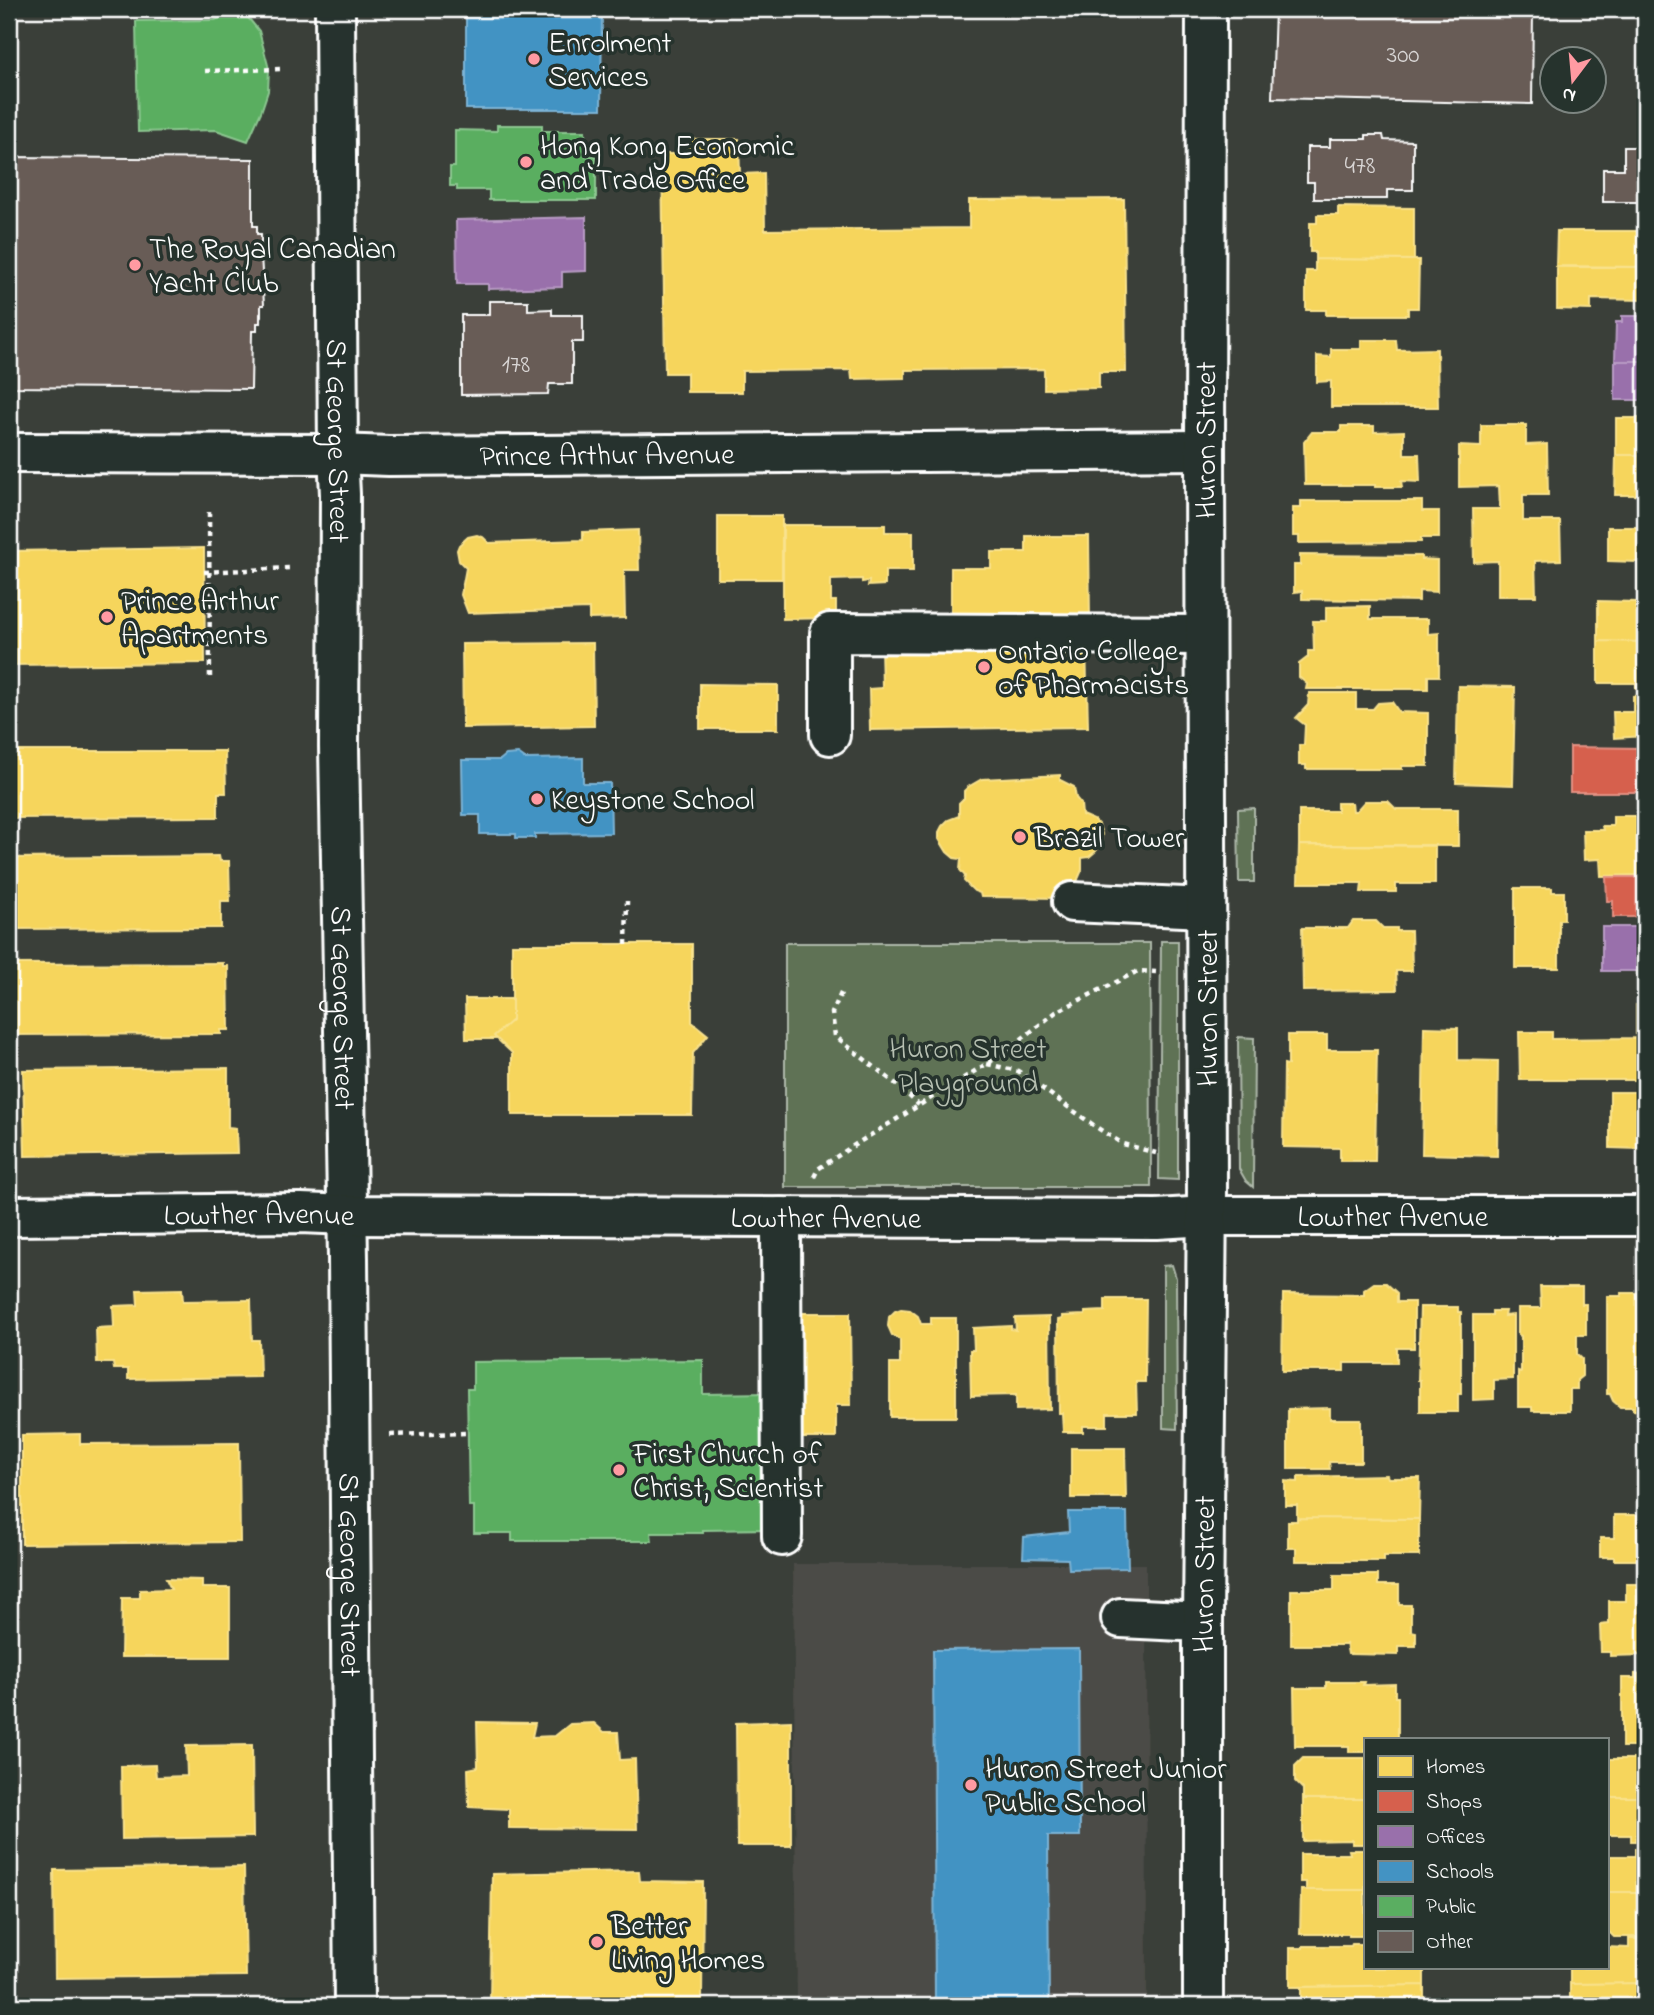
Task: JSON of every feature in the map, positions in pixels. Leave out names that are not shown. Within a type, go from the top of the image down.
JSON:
[{"type":"street","name":"St George Street","points":[[335,9],[340,844],[348,1215],[354,2006]]},
{"type":"street","name":"Huron Street","points":[[1203,2006],[1207,1216],[1206,9]]},
{"type":"street","name":"Prince Arthur Avenue","points":[[9,453],[389,456],[1205,450]]},
{"type":"street","points":[[830,735],[830,633],[1205,635]]},
{"type":"street","points":[[1072,902],[1206,908]]},
{"type":"street","name":"Lowther Avenue","points":[[9,1216],[301,1213],[1157,1219],[1207,1216],[1645,1216]]},
{"type":"street","points":[[781,1217],[782,1536]]},
{"type":"street","points":[[1121,1618],[1203,1622]]},
{"type":"path","points":[[205,71],[284,69]]},
{"type":"path","points":[[209,512],[207,572],[210,682]]},
{"type":"path","points":[[207,572],[290,568]]},
{"type":"path","points":[[626,901],[626,945]]},
{"type":"path","points":[[811,1181],[818,1169],[987,1063],[1056,1012],[1138,971],[1156,972]]},
{"type":"path","points":[[841,993],[832,1013],[835,1036],[919,1105]]},
{"type":"path","points":[[987,1063],[1018,1071],[1124,1144],[1156,1153]]},
{"type":"path","points":[[390,1435],[468,1433]]},
{"type":"shaded area","name":"Huron Street Junior Public School","points":[[793,1564],[1146,1564],[1147,2006],[797,2006]]},
{"type":"green space","points":[[1254,808],[1254,882],[1239,882],[1238,809]]},
{"type":"green space","points":[[1161,941],[1178,941],[1178,1180],[1159,1179]]},
{"type":"green space","name":"Huron Street Playground","points":[[785,943],[1150,943],[1151,1187],[785,1187]]},
{"type":"green space","points":[[1238,1037],[1254,1038],[1253,1187],[1239,1169]]},
{"type":"green space","points":[[1172,1265],[1176,1278],[1177,1429],[1163,1428],[1163,1266]]},
{"type":"building: Homes","points":[[687,139],[739,139],[740,174],[764,173],[765,230],[969,228],[969,200],[1124,199],[1126,372],[1099,372],[1099,388],[1044,389],[1044,369],[905,370],[905,378],[852,379],[851,370],[742,371],[742,392],[687,392],[687,373],[665,373],[662,154],[687,154]]},
{"type":"building: Homes","points":[[1338,207],[1414,208],[1414,260],[1315,259],[1315,252],[1310,252],[1310,223],[1317,223],[1317,215],[1338,215]]},
{"type":"building: Homes","points":[[1638,217],[1645,217],[1645,267],[1556,266],[1557,231],[1638,231]]},
{"type":"building: Homes","points":[[1315,259],[1419,260],[1418,308],[1408,308],[1408,315],[1326,315],[1326,310],[1306,310],[1306,271],[1315,271]]},
{"type":"building: Homes","points":[[1557,267],[1645,267],[1645,300],[1591,299],[1591,310],[1557,309]]},
{"type":"building: Homes","points":[[1361,340],[1396,340],[1397,350],[1437,349],[1438,407],[1331,407],[1331,381],[1317,382],[1317,356],[1331,357],[1331,349],[1361,349]]},
{"type":"building: Homes","points":[[1616,418],[1645,418],[1645,455],[1616,455]]},
{"type":"building: Homes","points":[[1481,425],[1526,425],[1526,445],[1547,444],[1548,495],[1523,495],[1523,521],[1560,521],[1561,560],[1535,561],[1536,596],[1498,596],[1498,561],[1474,562],[1473,509],[1500,509],[1499,486],[1459,487],[1459,446],[1481,447]]},
{"type":"building: Homes","points":[[1341,426],[1374,426],[1374,432],[1404,431],[1404,454],[1419,454],[1420,482],[1401,481],[1402,487],[1305,485],[1304,442],[1312,432],[1341,432]]},
{"type":"building: Homes","points":[[1616,455],[1645,455],[1645,495],[1615,495]]},
{"type":"building: Homes","points":[[1301,501],[1422,501],[1422,511],[1439,511],[1439,538],[1421,538],[1421,542],[1299,543],[1299,536],[1293,536],[1293,508],[1301,508]]},
{"type":"building: Homes","points":[[718,516],[782,516],[782,579],[718,579]]},
{"type":"building: Homes","points":[[783,525],[885,525],[885,532],[913,532],[913,571],[885,571],[885,585],[868,586],[869,581],[862,582],[862,579],[831,580],[831,601],[836,601],[836,618],[783,619]]},
{"type":"building: Homes","points":[[1608,527],[1645,527],[1645,597],[1638,597],[1638,562],[1608,561]]},
{"type":"building: Homes","points":[[638,530],[639,570],[624,570],[625,618],[589,619],[589,609],[468,613],[461,595],[466,568],[459,561],[457,550],[468,537],[477,535],[489,543],[583,540],[583,532]]},
{"type":"building: Homes","points":[[1026,536],[1089,536],[1090,622],[951,625],[951,568],[991,568],[991,552],[1026,552]]},
{"type":"building: Homes","name":"Prince Arthur Apartments","points":[[204,548],[205,663],[9,665],[9,551]]},
{"type":"building: Homes","points":[[1300,555],[1421,556],[1421,559],[1437,560],[1437,592],[1419,591],[1419,601],[1302,599],[1302,591],[1294,592],[1294,565],[1300,565]]},
{"type":"building: Homes","points":[[1638,597],[1645,597],[1645,642],[1598,641],[1598,601],[1638,602]]},
{"type":"building: Homes","points":[[1370,606],[1370,619],[1428,619],[1428,634],[1439,633],[1439,676],[1428,676],[1428,689],[1306,689],[1307,684],[1299,677],[1299,664],[1308,657],[1308,651],[1314,651],[1313,621],[1326,621],[1326,607]]},
{"type":"building: Homes","points":[[1598,641],[1645,642],[1645,688],[1636,688],[1636,683],[1598,683]]},
{"type":"building: Homes","name":"Ontario College of Pharmacists","points":[[1086,642],[1088,727],[870,730],[869,689],[882,688],[881,645]]},
{"type":"building: Homes","points":[[593,643],[594,726],[463,728],[462,644]]},
{"type":"building: Homes","points":[[700,684],[778,685],[778,729],[700,729]]},
{"type":"building: Homes","points":[[1458,686],[1515,687],[1513,785],[1456,783]]},
{"type":"building: Homes","points":[[1309,693],[1356,693],[1356,709],[1373,709],[1378,703],[1392,702],[1399,712],[1428,713],[1428,766],[1402,766],[1402,769],[1306,769],[1306,765],[1299,765],[1299,745],[1304,745],[1305,725],[1296,718],[1308,705]]},
{"type":"building: Homes","points":[[1645,695],[1645,736],[1614,738],[1613,712],[1633,712],[1633,696]]},
{"type":"building: Homes","points":[[9,751],[225,751],[226,793],[218,793],[218,817],[9,818]]},
{"type":"building: Homes","name":"Brazil Tower","points":[[1060,775],[1060,780],[1074,787],[1082,815],[1094,820],[1102,834],[1102,842],[1096,851],[1089,857],[1082,858],[1082,870],[1075,886],[1060,898],[981,897],[980,893],[964,881],[965,876],[960,870],[961,859],[954,858],[947,852],[939,839],[942,826],[948,820],[959,816],[959,803],[964,798],[964,791],[982,779]]},
{"type":"building: Homes","points":[[1365,801],[1388,801],[1396,809],[1458,809],[1458,846],[1299,845],[1299,811],[1337,811],[1337,803],[1352,803],[1353,811],[1356,811]]},
{"type":"building: Homes","points":[[1613,816],[1645,816],[1645,875],[1601,876],[1600,859],[1584,860],[1583,830],[1603,830],[1602,826],[1613,826]]},
{"type":"building: Homes","points":[[1299,845],[1435,845],[1435,884],[1396,884],[1396,892],[1361,892],[1362,883],[1298,883]]},
{"type":"building: Homes","points":[[219,856],[220,861],[229,861],[230,901],[221,901],[221,928],[9,929],[9,858]]},
{"type":"building: Homes","points":[[1515,888],[1552,888],[1552,892],[1564,892],[1564,920],[1559,920],[1559,968],[1515,968]]},
{"type":"building: Homes","points":[[1353,921],[1376,921],[1383,928],[1411,931],[1412,971],[1396,971],[1397,990],[1303,991],[1302,928],[1348,928]]},
{"type":"building: Homes","points":[[512,944],[692,944],[692,1022],[708,1035],[693,1053],[692,1115],[512,1115],[512,1053],[494,1036],[512,1020]]},
{"type":"building: Homes","points":[[223,963],[223,966],[228,966],[229,1030],[221,1030],[221,1034],[9,1035],[9,964]]},
{"type":"building: Homes","points":[[465,999],[512,999],[512,1020],[494,1036],[497,1039],[466,1039]]},
{"type":"building: Homes","points":[[1644,999],[1645,1083],[1642,1083],[1642,1080],[1520,1080],[1519,1032],[1552,1032],[1552,1039],[1636,1038],[1636,1005],[1644,1004]]},
{"type":"building: Homes","points":[[1424,1027],[1458,1028],[1458,1060],[1498,1061],[1497,1156],[1422,1154]]},
{"type":"building: Homes","points":[[1288,1035],[1327,1035],[1327,1050],[1377,1050],[1375,1161],[1340,1161],[1340,1148],[1283,1147],[1284,1064],[1288,1065]]},
{"type":"building: Homes","points":[[228,1068],[228,1127],[236,1128],[237,1153],[25,1156],[23,1070]]},
{"type":"building: Homes","points":[[1610,1092],[1645,1092],[1645,1155],[1641,1155],[1641,1149],[1610,1148]]},
{"type":"building: Homes","points":[[1374,1283],[1386,1283],[1397,1293],[1397,1302],[1414,1302],[1414,1348],[1397,1348],[1397,1363],[1344,1363],[1344,1371],[1282,1371],[1283,1294],[1364,1295],[1364,1290]]},
{"type":"building: Homes","points":[[1540,1287],[1582,1287],[1582,1304],[1586,1304],[1586,1335],[1577,1335],[1577,1354],[1582,1359],[1582,1376],[1577,1380],[1577,1389],[1570,1389],[1570,1411],[1532,1411],[1532,1407],[1518,1407],[1521,1336],[1518,1335],[1518,1308],[1541,1308]]},
{"type":"building: Homes","points":[[182,1289],[183,1301],[251,1300],[252,1340],[259,1340],[260,1377],[128,1379],[128,1369],[114,1369],[113,1363],[97,1363],[96,1328],[114,1327],[113,1306],[138,1305],[137,1290]]},
{"type":"building: Homes","points":[[1621,1293],[1643,1293],[1645,1296],[1644,1411],[1633,1410],[1633,1407],[1620,1407],[1610,1394],[1607,1394],[1607,1296],[1621,1296]]},
{"type":"building: Homes","points":[[1105,1299],[1146,1299],[1145,1382],[1136,1382],[1137,1413],[1107,1413],[1107,1426],[1083,1426],[1083,1432],[1063,1432],[1062,1413],[1059,1413],[1058,1320],[1062,1319],[1062,1316],[1105,1311]]},
{"type":"building: Homes","points":[[1420,1307],[1458,1307],[1458,1312],[1461,1312],[1461,1394],[1458,1394],[1458,1412],[1420,1412]]},
{"type":"building: Homes","points":[[901,1309],[910,1310],[918,1316],[921,1324],[931,1324],[931,1318],[956,1318],[956,1417],[890,1417],[890,1364],[900,1364],[900,1340],[892,1335],[888,1326],[889,1317]]},
{"type":"building: Homes","points":[[1492,1311],[1505,1311],[1504,1316],[1513,1315],[1513,1379],[1494,1380],[1494,1399],[1473,1400],[1473,1315],[1492,1315]]},
{"type":"building: Homes","points":[[796,1313],[850,1313],[851,1405],[836,1405],[836,1438],[798,1438]]},
{"type":"building: Homes","points":[[1049,1317],[1050,1409],[1016,1410],[1016,1395],[971,1396],[970,1350],[974,1350],[973,1328],[1011,1326],[1011,1329],[1016,1330],[1015,1318]]},
{"type":"building: Homes","points":[[1330,1408],[1330,1419],[1361,1419],[1361,1462],[1329,1462],[1330,1469],[1288,1469],[1288,1409]]},
{"type":"building: Homes","points":[[80,1434],[80,1444],[239,1443],[240,1542],[22,1544],[22,1435]]},
{"type":"building: Homes","points":[[1071,1448],[1125,1448],[1126,1498],[1071,1498]]},
{"type":"building: Homes","points":[[1387,1475],[1388,1478],[1420,1478],[1419,1519],[1297,1518],[1297,1505],[1285,1505],[1285,1481],[1298,1482],[1298,1477]]},
{"type":"building: Homes","points":[[1641,1493],[1645,1493],[1645,1563],[1642,1563],[1642,1560],[1600,1557],[1600,1538],[1614,1538],[1614,1515],[1641,1515]]},
{"type":"building: Homes","points":[[1297,1518],[1419,1519],[1419,1556],[1384,1556],[1384,1561],[1296,1561],[1296,1548],[1288,1548],[1288,1521],[1297,1521]]},
{"type":"building: Homes","points":[[1334,1575],[1378,1575],[1378,1585],[1399,1585],[1399,1605],[1411,1605],[1411,1631],[1416,1632],[1416,1646],[1398,1646],[1398,1655],[1348,1654],[1346,1643],[1291,1645],[1291,1590],[1334,1590]]},
{"type":"building: Homes","points":[[166,1579],[202,1580],[202,1588],[230,1588],[230,1657],[121,1657],[122,1598],[140,1598],[140,1590],[171,1589]]},
{"type":"building: Homes","points":[[1626,1584],[1645,1584],[1645,1655],[1610,1656],[1610,1652],[1601,1652],[1600,1625],[1609,1624],[1609,1601],[1626,1601]]},
{"type":"building: Homes","points":[[1645,1673],[1645,1747],[1622,1747],[1622,1678],[1635,1678],[1635,1674]]},
{"type":"building: Homes","points":[[1326,1682],[1395,1684],[1395,1697],[1398,1697],[1398,1738],[1364,1738],[1364,1752],[1349,1752],[1349,1746],[1295,1746],[1294,1688],[1326,1688]]},
{"type":"building: Homes","points":[[791,1721],[791,1846],[737,1846],[736,1723]]},
{"type":"building: Homes","points":[[477,1722],[535,1723],[532,1737],[555,1736],[570,1724],[594,1723],[604,1732],[618,1732],[620,1760],[635,1759],[637,1829],[509,1828],[509,1809],[469,1807],[468,1769],[478,1767]]},
{"type":"building: Homes","points":[[252,1745],[253,1837],[122,1839],[121,1766],[155,1765],[156,1777],[187,1776],[186,1746]]},
{"type":"building: Homes","points":[[1303,1758],[1364,1758],[1364,1799],[1303,1799],[1303,1789],[1295,1781],[1295,1766]]},
{"type":"building: Homes","points":[[1608,1759],[1645,1759],[1645,1797],[1608,1797]]},
{"type":"building: Homes","points":[[1608,1797],[1645,1797],[1645,1841],[1631,1841],[1631,1835],[1608,1835]]},
{"type":"building: Homes","points":[[1303,1799],[1364,1799],[1364,1844],[1352,1844],[1352,1840],[1303,1841]]},
{"type":"building: Homes","points":[[1635,1848],[1645,1848],[1645,1892],[1608,1892],[1608,1856],[1635,1856]]},
{"type":"building: Homes","points":[[1349,1850],[1364,1850],[1364,1890],[1306,1890],[1306,1882],[1300,1882],[1300,1854],[1350,1854]]},
{"type":"building: Homes","points":[[244,1867],[246,1976],[55,1978],[54,1870]]},
{"type":"building: Homes","name":"Better Living Homes","points":[[639,1871],[640,1881],[703,1882],[702,2002],[490,2004],[492,1874]]},
{"type":"building: Homes","points":[[1301,1890],[1364,1890],[1364,1936],[1300,1934]]},
{"type":"building: Homes","points":[[1608,1892],[1645,1892],[1645,1937],[1614,1937],[1608,1931]]},
{"type":"building: Homes","points":[[1629,1939],[1645,1939],[1645,1983],[1570,1984],[1570,1969],[1608,1969],[1608,1947],[1629,1948]]},
{"type":"building: Homes","points":[[1364,1944],[1364,1969],[1424,1969],[1424,1985],[1290,1987],[1290,1948]]},
{"type":"building: Homes","points":[[1645,1983],[1645,2006],[1570,2006],[1570,1984]]},
{"type":"building: Homes","points":[[1424,1985],[1424,2006],[1301,2006],[1301,1987]]},
{"type":"building: Shops","points":[[1570,747],[1645,748],[1645,792],[1570,792]]},
{"type":"building: Shops","points":[[1606,877],[1645,877],[1645,917],[1613,917],[1613,901],[1607,901]]},
{"type":"building: Offices","points":[[586,217],[586,271],[562,272],[562,287],[488,289],[488,284],[457,284],[456,220]]},
{"type":"building: Offices","points":[[1622,316],[1645,316],[1645,361],[1615,361],[1616,322],[1622,322]]},
{"type":"building: Offices","points":[[1615,361],[1645,361],[1645,400],[1615,400]]},
{"type":"building: Offices","points":[[1602,927],[1645,927],[1645,971],[1602,971]]},
{"type":"building: Schools","name":"Enrolment Services","points":[[466,9],[602,9],[601,109],[466,109]]},
{"type":"building: Schools","name":"Keystone School","points":[[518,754],[525,759],[583,758],[583,783],[610,783],[611,833],[535,834],[535,838],[516,838],[516,834],[480,834],[480,815],[463,815],[462,760],[500,760],[506,755]]},
{"type":"building: Schools","points":[[1068,1512],[1127,1512],[1128,1568],[1069,1569],[1068,1559],[1023,1558],[1024,1537],[1069,1532]]},
{"type":"building: Schools","points":[[1079,1649],[1080,1836],[1048,1836],[1049,2006],[935,2006],[933,1650]]},
{"type":"building: Public","points":[[241,9],[259,31],[269,69],[268,91],[248,141],[216,130],[138,132],[136,21],[215,20]]},
{"type":"building: Public","points":[[994,9],[1126,9],[1126,14],[994,12]]},
{"type":"building: Public","name":"Hong Kong Economic and Trade Office","points":[[497,125],[542,125],[542,131],[585,131],[586,156],[596,156],[596,200],[489,200],[489,190],[457,190],[457,186],[450,186],[450,167],[455,167],[455,130],[497,131]]},
{"type":"building: Public","name":"First Church of Christ, Scientist","points":[[703,1360],[703,1394],[769,1393],[771,1529],[651,1533],[652,1541],[512,1541],[512,1533],[474,1533],[474,1506],[469,1506],[467,1389],[473,1389],[473,1362]]},
{"type":"building: Other","points":[[1275,9],[1533,9],[1532,104],[1272,98]]},
{"type":"building: Other","points":[[1366,135],[1383,135],[1384,140],[1413,141],[1413,190],[1387,190],[1387,199],[1314,199],[1314,182],[1307,182],[1307,147],[1330,147],[1330,139],[1366,139]]},
{"type":"building: Other","points":[[1637,140],[1645,140],[1645,202],[1603,202],[1603,169],[1624,169],[1624,147],[1636,147]]},
{"type":"building: Other","name":"The Royal Canadian Yacht Club","points":[[9,157],[253,159],[253,226],[257,226],[257,234],[261,234],[258,255],[261,255],[264,305],[261,305],[257,331],[252,331],[251,389],[9,387]]},
{"type":"building: Other","points":[[489,301],[528,301],[528,310],[552,309],[552,315],[583,315],[583,342],[572,342],[572,384],[549,384],[548,394],[461,395],[461,315],[489,315]]},
{"type":"place","name":"Enrolment Services","points":[[534,59]]},
{"type":"place","name":"Hong Kong Economic and Trade Office","points":[[526,162]]},
{"type":"place","name":"The Royal Canadian Yacht Club","points":[[135,265]]},
{"type":"place","name":"Prince Arthur Apartments","points":[[107,617]]},
{"type":"place","name":"Ontario College of Pharmacists","points":[[984,667]]},
{"type":"place","name":"Keystone School","points":[[537,799]]},
{"type":"place","name":"Brazil Tower","points":[[1020,837]]},
{"type":"place","name":"First Church of Christ, Scientist","points":[[619,1470]]},
{"type":"place","name":"Huron Street Junior Public School","points":[[971,1785]]},
{"type":"place","name":"Better Living Homes","points":[[597,1942]]}]
